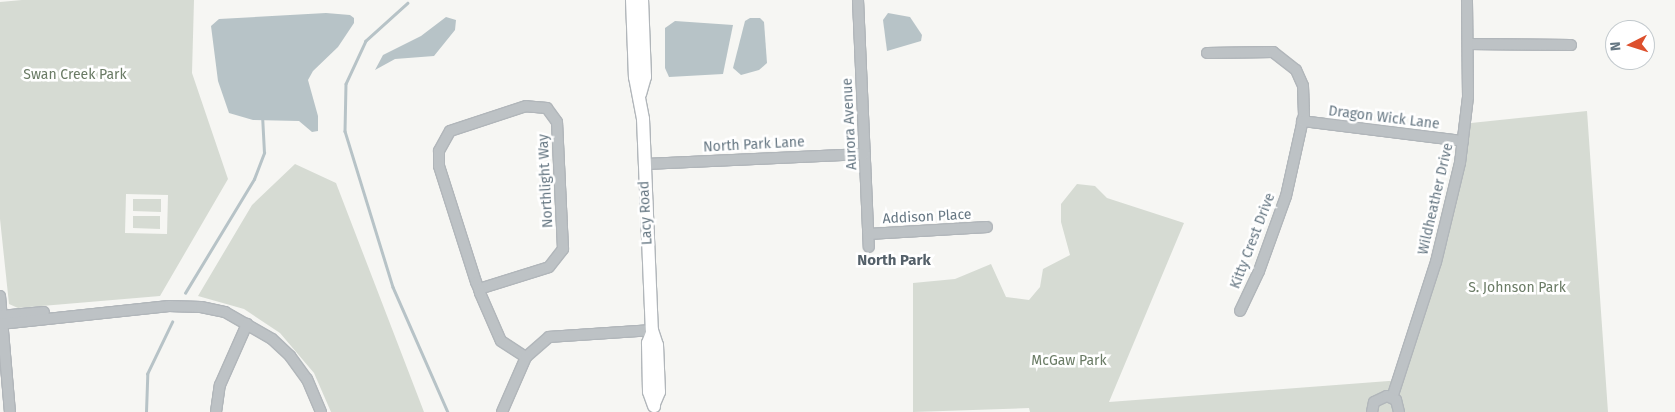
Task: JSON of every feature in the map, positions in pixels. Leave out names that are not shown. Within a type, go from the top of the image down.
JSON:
[{"type":"main road","name":"Lacy Road","points":[[632,0],[635,78],[640,94],[652,331],[648,343],[650,392],[655,408]]},
{"type":"main road","name":"Lacy Road","points":[[640,94],[645,77],[642,0]]},
{"type":"street","name":"Aurora Avenue","points":[[858,0],[869,246]]},
{"type":"street","name":"Wildheather Drive","points":[[1392,398],[1444,236],[1463,141],[1469,44],[1467,0]]},
{"type":"street","points":[[1469,44],[1571,45]]},
{"type":"street","name":"Kitty Crest Drive","points":[[1207,52],[1258,50],[1273,52],[1286,60],[1303,86],[1302,121],[1286,196],[1259,271],[1240,311]]},
{"type":"street","name":"Northlight Way","points":[[479,289],[549,267],[563,249],[557,122],[547,108],[526,106],[450,131],[438,152],[439,166],[479,289],[501,341],[526,357]]},
{"type":"street","name":"Dragon Wick Lane","points":[[1302,121],[1463,141]]},
{"type":"street","name":"North Park Lane","points":[[644,164],[865,154]]},
{"type":"street","name":"Addison Place","points":[[869,234],[987,227]]},
{"type":"street","points":[[0,296],[10,412]]},
{"type":"street","points":[[1,320],[169,306],[201,307],[225,312],[272,339],[290,356],[307,379],[322,412]]},
{"type":"street","points":[[216,412],[220,385],[247,324]]},
{"type":"street","points":[[502,412],[526,357],[542,341],[558,335],[652,331]]},
{"type":"street","points":[[1372,412],[1378,398],[1392,398],[1398,404],[1400,412]]},
{"type":"green space","name":"Swan Creek Park","points":[[22,0],[194,0],[192,73],[228,179],[160,296],[18,308],[9,304],[0,219],[0,2]],"holes":[[[126,194],[168,195],[167,234],[125,233]]]},
{"type":"green space","points":[[1587,111],[1608,412],[1030,412],[1029,408],[913,412],[913,283],[955,279],[991,264],[1006,297],[1029,300],[1040,287],[1043,269],[1070,255],[1061,222],[1061,204],[1077,184],[1095,186],[1107,198],[1184,223],[1109,402],[1402,380],[1448,239],[1471,123]]},
{"type":"green space","points":[[295,164],[336,183],[424,412],[331,412],[314,373],[280,333],[244,309],[198,296],[252,205]]},
{"type":"green space","points":[[133,199],[161,199],[161,212],[133,211]]},
{"type":"green space","points":[[133,216],[160,216],[160,229],[133,228]]},
{"type":"shaded area","points":[[326,13],[350,15],[354,18],[354,23],[338,47],[313,71],[308,80],[318,116],[318,131],[312,132],[299,121],[253,120],[229,113],[218,81],[211,26],[219,19]]},
{"type":"shaded area","points":[[888,13],[910,17],[922,35],[921,41],[887,51],[883,20]]},
{"type":"shaded area","points":[[446,17],[456,20],[455,30],[434,56],[395,59],[375,70],[383,55],[421,36]]},
{"type":"shaded area","points":[[750,18],[760,18],[764,22],[767,63],[759,70],[741,75],[733,68],[745,21]]},
{"type":"shaded area","points":[[675,21],[733,25],[723,74],[669,77],[665,68],[665,28]]},
{"type":"waterway","points":[[408,3],[366,41],[346,84],[345,131],[393,287],[448,412]]},
{"type":"waterway","points":[[185,293],[254,179],[264,153],[262,120]]},
{"type":"waterway","points":[[146,412],[147,374],[172,322]]},
{"type":"district","name":"North Park","points":[[894,261]]},
{"type":"park label","name":"S. Johnson Park","points":[[1517,288]]},
{"type":"park label","name":"McGaw Park","points":[[1069,361]]}]
